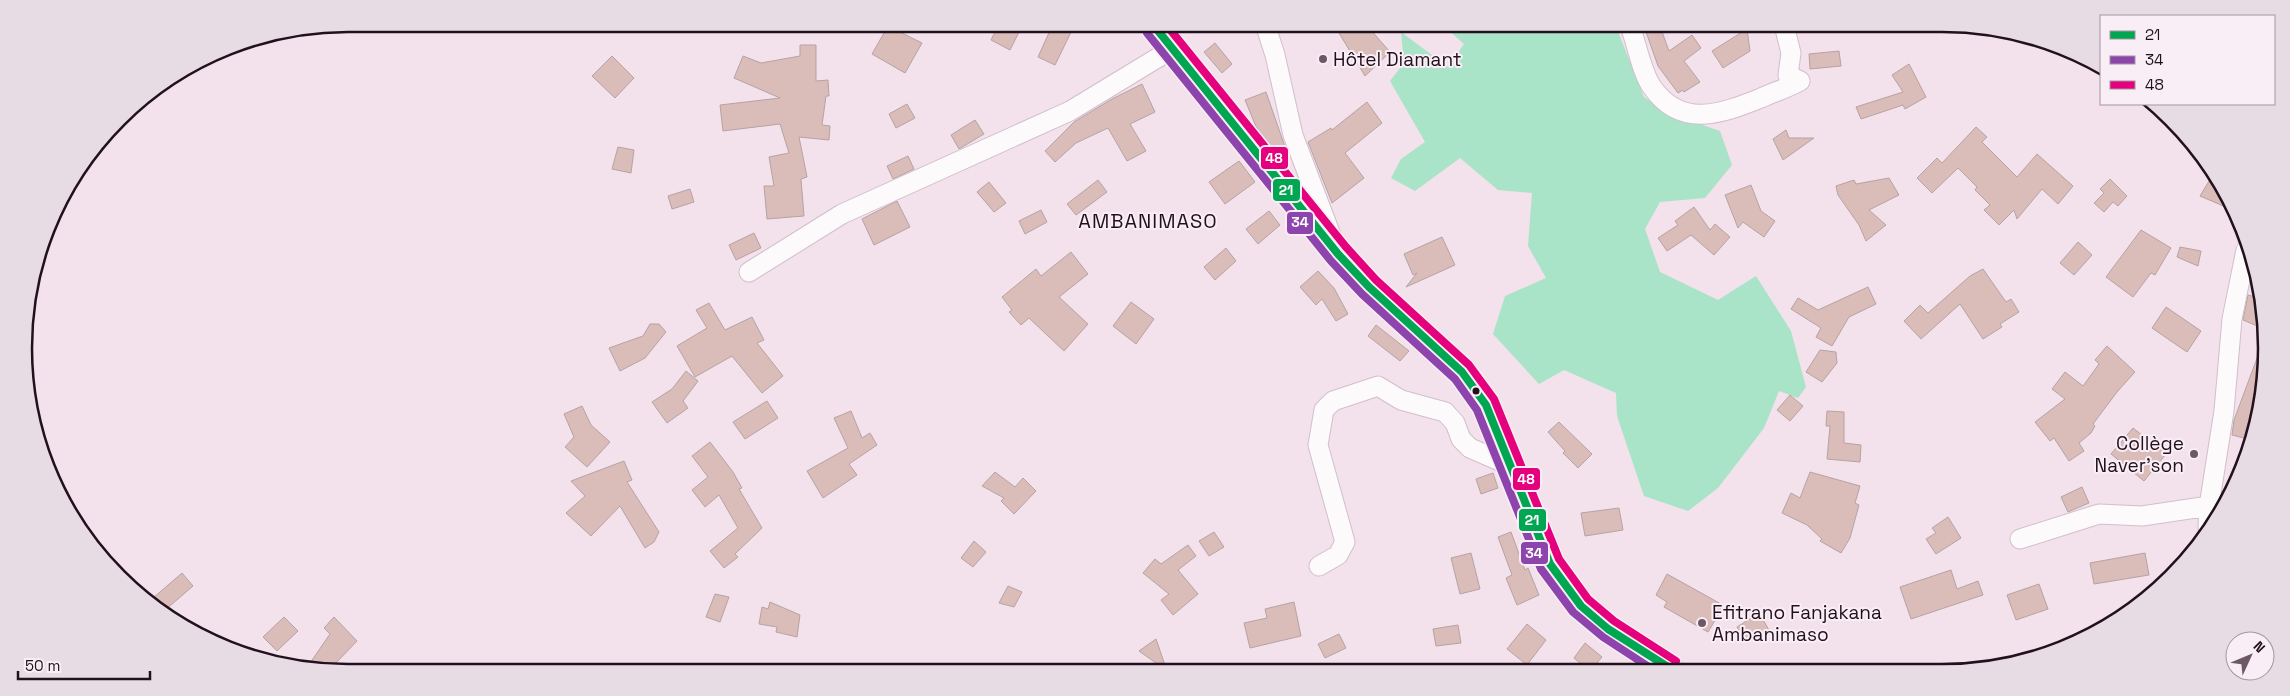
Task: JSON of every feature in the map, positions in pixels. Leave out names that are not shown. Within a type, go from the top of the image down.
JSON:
[{"type":"main road","points":[[1159,32],[1338,254],[1368,287],[1462,372],[1486,405],[1496,426],[1509,465],[1550,564],[1581,606],[1608,629],[1663,664]]},
{"type":"street","points":[[1268,32],[1275,55],[1293,135],[1338,254]]},
{"type":"street","points":[[1632,32],[1650,85],[1663,101],[1677,111],[1698,116],[1739,108],[1800,81],[1788,75],[1790,53],[1786,32]]},
{"type":"street","points":[[749,272],[842,214],[1070,112],[1172,48]]},
{"type":"street","points":[[2209,516],[2224,412],[2232,319],[2244,258]]},
{"type":"street","points":[[1320,566],[1338,556],[1345,542],[1318,444],[1324,410],[1333,400],[1378,386],[1401,400],[1445,412],[1455,423],[1461,438],[1470,448],[1509,465]]},
{"type":"street","points":[[2020,539],[2099,514],[2142,516],[2209,506]]},
{"type":"green space","points":[[1401,32],[1448,67],[1464,44],[1450,32],[1618,32],[1644,97],[1668,113],[1720,131],[1732,165],[1705,198],[1660,202],[1645,229],[1660,272],[1718,300],[1756,276],[1791,331],[1806,387],[1798,398],[1779,391],[1764,428],[1718,488],[1688,511],[1644,496],[1617,416],[1616,393],[1564,370],[1539,384],[1493,334],[1505,296],[1546,278],[1528,246],[1532,193],[1498,190],[1460,158],[1415,191],[1391,178],[1401,159],[1425,142],[1390,81],[1404,63]]},
{"type":"building","points":[[885,32],[900,32],[922,43],[905,73],[872,54]]},
{"type":"building","points":[[995,32],[1019,32],[1010,50],[991,40]]},
{"type":"building","points":[[1049,32],[1071,32],[1055,65],[1038,57]]},
{"type":"building","points":[[1338,32],[1372,32],[1390,52],[1365,76]]},
{"type":"building","points":[[1646,32],[1662,32],[1669,51],[1692,35],[1701,48],[1684,61],[1700,82],[1684,92],[1683,90],[1678,93],[1658,66]]},
{"type":"building","points":[[1742,32],[1747,32],[1750,51],[1723,68],[1712,51]]},
{"type":"building","points":[[1215,43],[1232,64],[1222,73],[1204,52]]},
{"type":"building","points":[[800,45],[816,45],[816,81],[828,80],[829,96],[826,96],[822,125],[830,126],[829,140],[799,137],[807,177],[801,179],[804,216],[767,219],[764,186],[774,186],[769,157],[789,153],[780,124],[723,131],[720,105],[780,98],[734,78],[743,56],[761,63],[800,56]]},
{"type":"building","points":[[1839,51],[1841,66],[1810,69],[1809,54]]},
{"type":"building","points":[[612,56],[634,78],[615,98],[592,76]]},
{"type":"building","points":[[1909,64],[1926,97],[1905,109],[1903,105],[1861,119],[1856,107],[1903,92],[1892,75]]},
{"type":"building","points":[[1142,84],[1155,112],[1130,124],[1146,151],[1127,161],[1108,128],[1076,143],[1055,162],[1045,151],[1074,122],[1112,99]]},
{"type":"building","points":[[1266,92],[1285,147],[1273,152],[1260,136],[1245,100]]},
{"type":"building","points":[[1367,102],[1382,123],[1345,153],[1364,178],[1332,203],[1308,142],[1331,128],[1332,130]]},
{"type":"building","points":[[907,104],[915,118],[896,128],[889,114]]},
{"type":"building","points":[[975,120],[984,134],[959,149],[951,135]]},
{"type":"building","points":[[1976,127],[1987,137],[1982,142],[2017,177],[2037,154],[2073,186],[2058,204],[2042,189],[2017,219],[2014,210],[1999,225],[1984,210],[1990,205],[1975,190],[1977,187],[1958,168],[1932,193],[1917,178],[1937,158],[1942,163]]},
{"type":"building","points":[[1786,130],[1789,138],[1814,138],[1783,160],[1773,139]]},
{"type":"building","points":[[618,147],[634,150],[631,173],[612,169]]},
{"type":"building","points":[[908,156],[914,169],[893,179],[887,166]]},
{"type":"building","points":[[1239,161],[1255,182],[1225,204],[1209,182]]},
{"type":"building","points":[[1889,178],[1899,195],[1869,210],[1886,225],[1866,241],[1859,225],[1838,195],[1836,186],[1854,180],[1856,184]]},
{"type":"building","points":[[2110,179],[2127,196],[2118,206],[2113,202],[2104,212],[2094,203],[2104,193],[2100,189]]},
{"type":"building","points":[[1098,180],[1107,192],[1076,215],[1067,204]]},
{"type":"building","points":[[2209,181],[2224,206],[2200,196]]},
{"type":"building","points":[[989,182],[1006,203],[994,212],[977,192]]},
{"type":"building","points":[[1751,185],[1761,211],[1775,221],[1764,237],[1743,222],[1738,228],[1725,195]]},
{"type":"building","points":[[690,189],[694,202],[672,209],[668,196]]},
{"type":"building","points":[[897,201],[910,227],[874,245],[862,219]]},
{"type":"building","points":[[1694,207],[1710,230],[1715,224],[1730,237],[1714,255],[1691,235],[1667,251],[1658,238],[1678,225],[1675,221]]},
{"type":"building","points":[[1041,210],[1047,222],[1025,234],[1019,221]]},
{"type":"building","points":[[1269,211],[1280,225],[1258,244],[1246,229]]},
{"type":"building","points":[[2141,230],[2171,248],[2155,275],[2151,273],[2133,297],[2106,277]]},
{"type":"building","points":[[754,233],[761,248],[736,260],[729,245]]},
{"type":"building","points":[[1442,237],[1455,265],[1406,287],[1417,273],[1413,275],[1404,254]]},
{"type":"building","points":[[2078,242],[2092,255],[2074,275],[2060,263]]},
{"type":"building","points":[[2180,247],[2201,251],[2198,266],[2177,257]]},
{"type":"building","points":[[1226,248],[1236,261],[1215,280],[1204,267]]},
{"type":"building","points":[[1071,252],[1088,274],[1059,297],[1088,324],[1064,351],[1029,318],[1021,325],[1009,312],[1012,310],[1002,297],[1036,269],[1041,276]]},
{"type":"building","points":[[1983,269],[2006,302],[2011,299],[2019,312],[2000,324],[2002,327],[1983,339],[1960,304],[1921,339],[1904,321],[1920,305],[1928,313],[1970,276]]},
{"type":"building","points":[[1318,271],[1334,288],[1348,314],[1336,321],[1322,299],[1316,305],[1300,287]]},
{"type":"building","points":[[1868,287],[1876,304],[1849,317],[1832,346],[1816,337],[1821,328],[1791,309],[1798,298],[1818,310]]},
{"type":"building","points":[[2248,295],[2253,296],[2257,326],[2243,320]]},
{"type":"building","points":[[1131,302],[1154,319],[1136,344],[1113,326]]},
{"type":"building","points":[[709,303],[725,330],[752,317],[764,340],[757,343],[783,376],[762,393],[732,356],[695,377],[677,346],[707,328],[696,310]]},
{"type":"building","points":[[2166,307],[2201,331],[2187,352],[2152,328]]},
{"type":"building","points":[[650,324],[659,324],[666,332],[645,358],[620,371],[609,348],[643,336]]},
{"type":"building","points":[[1376,325],[1409,351],[1400,361],[1368,336]]},
{"type":"building","points":[[2107,346],[2135,372],[2093,424],[2095,426],[2091,433],[2079,443],[2084,451],[2069,461],[2054,438],[2050,441],[2035,422],[2065,399],[2052,389],[2065,372],[2083,386],[2099,364],[2095,360]]},
{"type":"building","points":[[1820,350],[1836,352],[1837,363],[1822,382],[1806,372]]},
{"type":"building","points":[[2258,357],[2255,389],[2244,438],[2232,435],[2234,420]]},
{"type":"building","points":[[686,371],[698,381],[683,401],[688,408],[667,423],[652,402],[672,389]]},
{"type":"building","points":[[1790,395],[1803,406],[1790,421],[1777,410]]},
{"type":"building","points":[[767,401],[778,418],[745,439],[733,422]]},
{"type":"building","points":[[582,406],[591,425],[610,442],[587,467],[565,447],[574,437],[564,414]]},
{"type":"building","points":[[851,411],[862,438],[870,433],[877,445],[849,464],[857,475],[823,498],[807,471],[848,448],[834,418]]},
{"type":"building","points":[[1827,411],[1844,412],[1844,443],[1861,445],[1860,462],[1827,459],[1830,426],[1826,426]]},
{"type":"building","points":[[1559,422],[1592,454],[1578,468],[1563,453],[1565,451],[1548,432]]},
{"type":"building","points":[[2133,428],[2166,454],[2144,481],[2111,454]]},
{"type":"building","points":[[710,442],[733,472],[742,488],[739,489],[762,528],[735,554],[738,557],[724,568],[710,551],[738,528],[719,495],[705,507],[692,490],[708,477],[692,456]]},
{"type":"building","points":[[624,461],[632,480],[627,482],[659,532],[654,542],[645,548],[620,506],[591,536],[566,513],[585,496],[571,481]]},
{"type":"building","points":[[995,472],[1015,487],[1023,478],[1036,491],[1014,514],[1001,501],[1004,498],[982,486]]},
{"type":"building","points":[[1810,472],[1860,486],[1855,503],[1859,505],[1850,538],[1841,553],[1820,541],[1822,539],[1807,525],[1782,513],[1791,493],[1800,498]]},
{"type":"building","points":[[1493,473],[1498,488],[1481,494],[1476,479]]},
{"type":"building","points":[[2082,487],[2089,503],[2068,512],[2061,497]]},
{"type":"building","points":[[1619,508],[1623,530],[1585,536],[1581,513]]},
{"type":"building","points":[[1948,517],[1961,538],[1936,554],[1926,539],[1936,533],[1932,528]]},
{"type":"building","points":[[1214,532],[1224,547],[1209,556],[1199,541]]},
{"type":"building","points":[[1511,532],[1525,570],[1528,568],[1539,595],[1517,605],[1506,578],[1512,575],[1498,537]]},
{"type":"building","points":[[974,541],[986,552],[973,567],[961,558]]},
{"type":"building","points":[[1188,545],[1196,556],[1178,570],[1198,594],[1173,615],[1161,600],[1169,594],[1143,573],[1155,559],[1161,564]]},
{"type":"building","points":[[1471,553],[1480,589],[1460,594],[1451,558]]},
{"type":"building","points":[[2145,553],[2149,575],[2094,584],[2090,563]]},
{"type":"building","points":[[1951,570],[1957,589],[1978,581],[1983,595],[1911,619],[1900,587]]},
{"type":"building","points":[[182,573],[193,586],[169,607],[154,597]]},
{"type":"building","points":[[1667,574],[1721,604],[1721,610],[1708,632],[1664,607],[1667,602],[1656,595]]},
{"type":"building","points":[[2039,584],[2048,609],[2016,620],[2007,595]]},
{"type":"building","points":[[1008,586],[1022,592],[1014,607],[999,603]]},
{"type":"building","points":[[715,594],[729,597],[720,622],[706,617]]},
{"type":"building","points":[[770,602],[800,615],[797,637],[776,632],[777,627],[759,624],[762,607],[768,609]]},
{"type":"building","points":[[1294,602],[1301,636],[1250,648],[1244,623],[1267,618],[1265,609]]},
{"type":"building","points":[[1759,613],[1769,630],[1747,643],[1737,627]]},
{"type":"building","points":[[284,617],[298,631],[277,651],[263,637]]},
{"type":"building","points":[[334,617],[357,641],[335,663],[311,661],[330,634],[324,628]]},
{"type":"building","points":[[1527,624],[1546,640],[1528,664],[1507,649]]},
{"type":"building","points":[[1458,625],[1461,643],[1436,646],[1433,629]]},
{"type":"building","points":[[1339,634],[1346,648],[1325,658],[1318,644]]},
{"type":"building","points":[[1156,639],[1165,664],[1157,664],[1139,651]]},
{"type":"building","points":[[1585,643],[1602,657],[1596,664],[1581,664],[1574,658]]},
{"type":"transit line","name":"21","points":[[1159,32],[1338,254],[1369,287],[1462,372],[1486,405],[1550,564],[1581,606],[1608,629],[1663,664]]},
{"type":"transit line","name":"48","points":[[1172,32],[1346,247],[1376,280],[1469,365],[1494,399],[1559,559],[1588,599],[1614,621],[1676,661]]},
{"type":"transit line","name":"34","points":[[1147,33],[1331,261],[1362,294],[1455,379],[1477,410],[1541,569],[1573,612],[1603,637],[1644,664]]},
{"type":"place","name":"Hôtel Diamant","points":[[1323,59]]},
{"type":"place","name":"Collège Naver'son","points":[[2194,454]]},
{"type":"place","name":"Efitrano Fanjakana Ambanimaso","points":[[1702,623]]},
{"type":"district","name":"AMBANIMASO","points":[[1148,221]]}]
